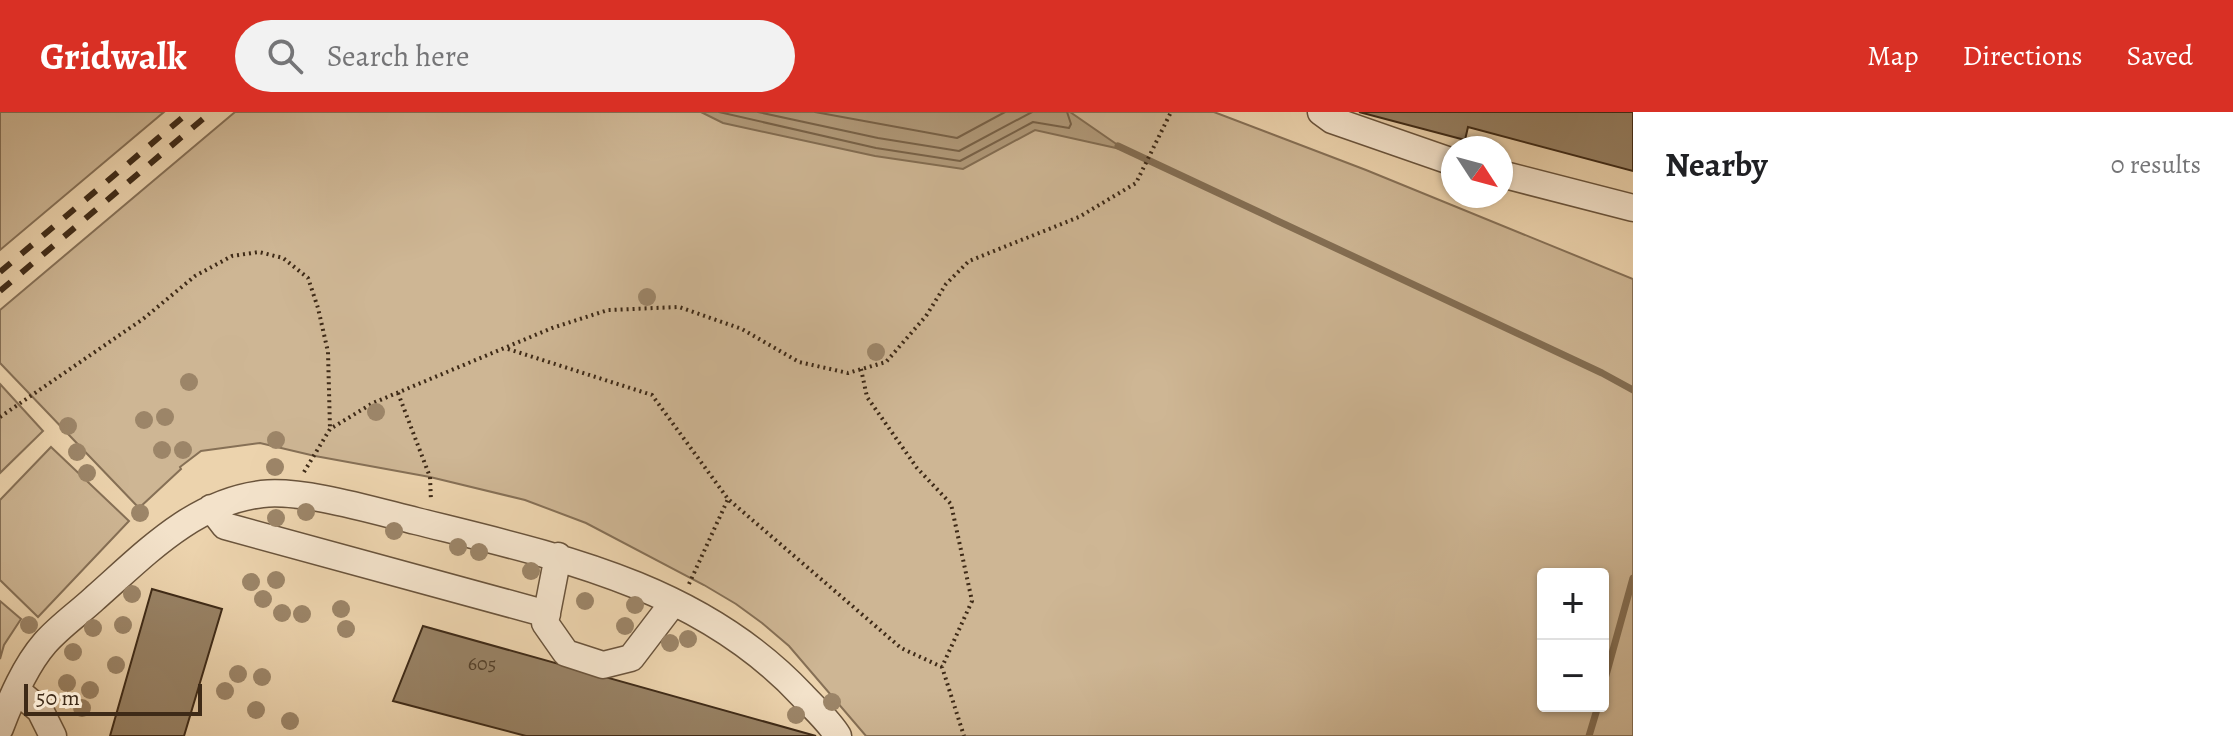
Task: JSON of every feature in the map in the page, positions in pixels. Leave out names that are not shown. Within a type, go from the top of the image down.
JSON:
[{"type":"lane","points":[[1321,112],[1332,120],[1441,158]]},
{"type":"lane","points":[[1513,177],[1633,208]]},
{"type":"lane","points":[[0,728],[16,690],[45,643],[170,531],[211,508],[261,494],[290,494],[558,556],[629,580],[740,639],[788,680],[838,736]]},
{"type":"lane","points":[[211,508],[225,526],[547,614]]},
{"type":"lane","points":[[558,556],[545,623],[566,653],[603,665],[631,658],[676,604]]},
{"type":"lane","points":[[16,690],[40,710],[53,736]]},
{"type":"path","points":[[290,494],[330,429],[373,403],[552,328],[608,310],[679,307],[742,329],[799,362],[848,373],[886,362],[926,316],[946,284],[969,261],[1079,217],[1136,183],[1171,112]]},
{"type":"path","points":[[0,417],[143,319],[195,276],[232,256],[259,252],[283,258],[308,278],[328,352],[330,429]]},
{"type":"path","points":[[506,349],[652,395],[728,499],[901,648],[942,667]]},
{"type":"path","points":[[861,369],[867,397],[917,468],[951,504],[972,601],[942,667],[964,736]]},
{"type":"path","points":[[398,393],[430,477],[432,525]]},
{"type":"path","points":[[676,604],[728,499]]},
{"type":"shaded area","points":[[0,112],[164,112],[0,250]]},
{"type":"shaded area","points":[[235,112],[1214,112],[1441,201],[1441,208],[1459,208],[1633,279],[1633,736],[866,736],[789,646],[762,623],[704,585],[586,523],[525,500],[430,477],[260,443],[201,451],[180,467],[139,508],[0,363],[0,310]]},
{"type":"shaded area","points":[[0,384],[43,431],[0,473]]},
{"type":"shaded area","points":[[51,447],[129,521],[38,617],[0,580],[0,500]]},
{"type":"shaded area","points":[[0,601],[21,619],[4,645],[0,659]]},
{"type":"water","points":[[701,112],[1070,112],[1125,150],[1035,130],[963,169],[875,156],[723,123]]},
{"type":"building","points":[[1359,112],[1633,112],[1633,171],[1513,139],[1513,136],[1468,127],[1466,136],[1450,136]]},
{"type":"building","points":[[152,589],[222,609],[184,736],[110,736]]},
{"type":"building","points":[[423,626],[816,736],[526,736],[393,701]]},
{"type":"waterway","points":[[1118,146],[1633,390]]},
{"type":"waterway","points":[[1609,664],[1633,578]]},
{"type":"waterway","points":[[1589,736],[1596,712]]},
{"type":"railway","points":[[0,272],[189,112]]},
{"type":"railway","points":[[0,291],[211,112]]}]
